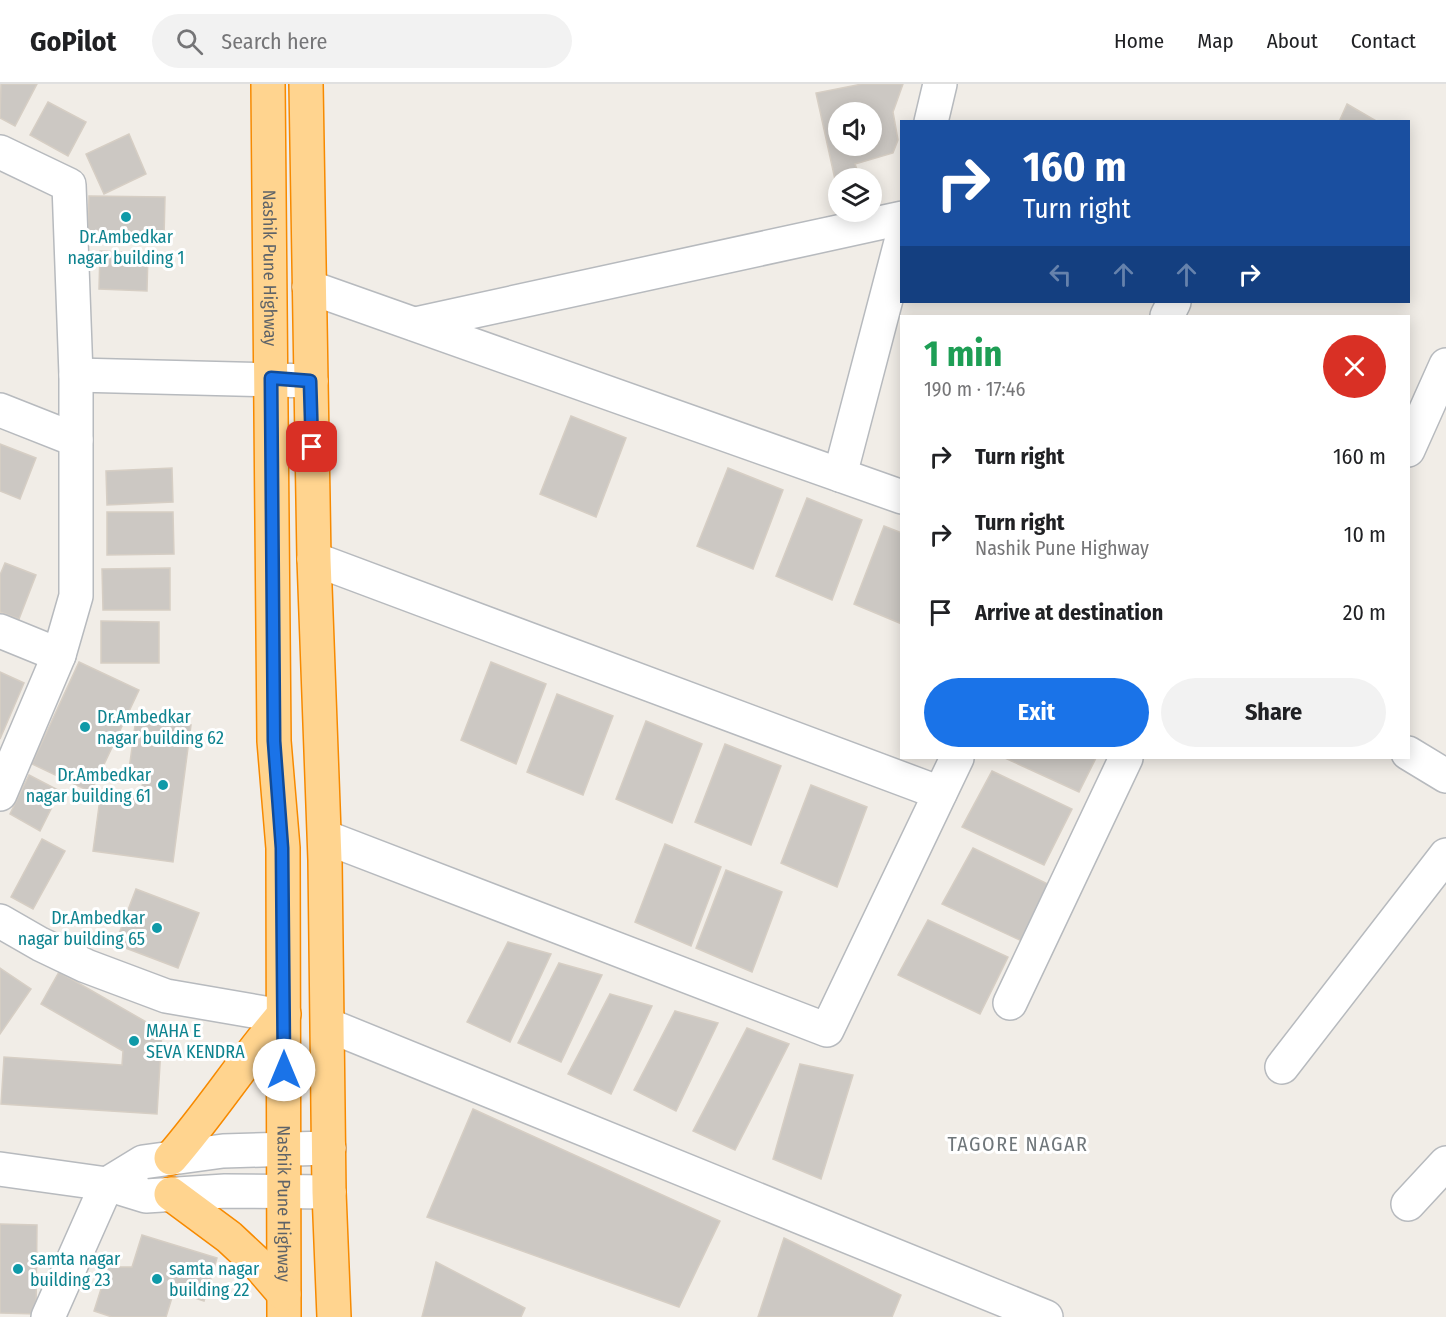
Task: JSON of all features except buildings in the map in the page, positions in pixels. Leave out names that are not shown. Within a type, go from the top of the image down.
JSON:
[{"type":"highway","name":"Nashik Pune Highway","points":[[268,84],[274,741],[282,848],[284,1306]]},
{"type":"highway","name":"Nashik Pune Highway","points":[[306,84],[314,559],[325,837],[329,1192],[334,1317]]},
{"type":"highway","points":[[171,1158],[206,1116],[234,1074],[283,1015]]},
{"type":"highway","points":[[171,1194],[229,1237],[259,1265],[284,1306]]},
{"type":"street","points":[[931,120],[940,84]]},
{"type":"street","points":[[0,153],[69,185],[76,375],[76,596],[59,655],[0,794]]},
{"type":"street","points":[[415,324],[900,218]]},
{"type":"street","points":[[840,475],[900,246]]},
{"type":"street","points":[[309,287],[900,496]]},
{"type":"street","points":[[1410,446],[1446,365]]},
{"type":"street","points":[[76,375],[271,378],[310,381]]},
{"type":"street","points":[[0,410],[76,440]]},
{"type":"street","points":[[314,559],[940,793]]},
{"type":"street","points":[[0,631],[59,655]]},
{"type":"street","points":[[1410,754],[1446,776]]},
{"type":"street","points":[[325,837],[827,1030],[957,759]]},
{"type":"street","points":[[1010,1003],[1126,759]]},
{"type":"street","points":[[1282,1067],[1446,855]]},
{"type":"street","points":[[0,921],[40,944],[86,966],[166,996],[283,1015]]},
{"type":"street","points":[[328,1025],[1046,1317]]},
{"type":"street","points":[[48,1317],[107,1184],[143,1162],[223,1151],[329,1148]]},
{"type":"street","points":[[1408,1204],[1446,1162]]},
{"type":"street","points":[[0,1170],[107,1184],[146,1196],[283,1191],[329,1192]]},
{"type":"place","name":"Dr.Ambedkar nagar building 1","points":[[126,217]]},
{"type":"place","name":"Dr.Ambedkar nagar building 62","points":[[85,727]]},
{"type":"place","name":"Dr.Ambedkar nagar building 61","points":[[163,785]]},
{"type":"place","name":"Dr.Ambedkar nagar building 65","points":[[157,928]]},
{"type":"place","name":"MAHA E SEVA KENDRA","points":[[134,1041]]},
{"type":"place","name":"samta nagar building 23","points":[[18,1269]]},
{"type":"place","name":"samta nagar building 22","points":[[157,1279]]},
{"type":"district","name":"TAGORE NAGAR","points":[[1018,1144]]},
{"type":"route","points":[[284,1070],[282,848],[274,741],[271,378],[310,381],[312,447]]}]
